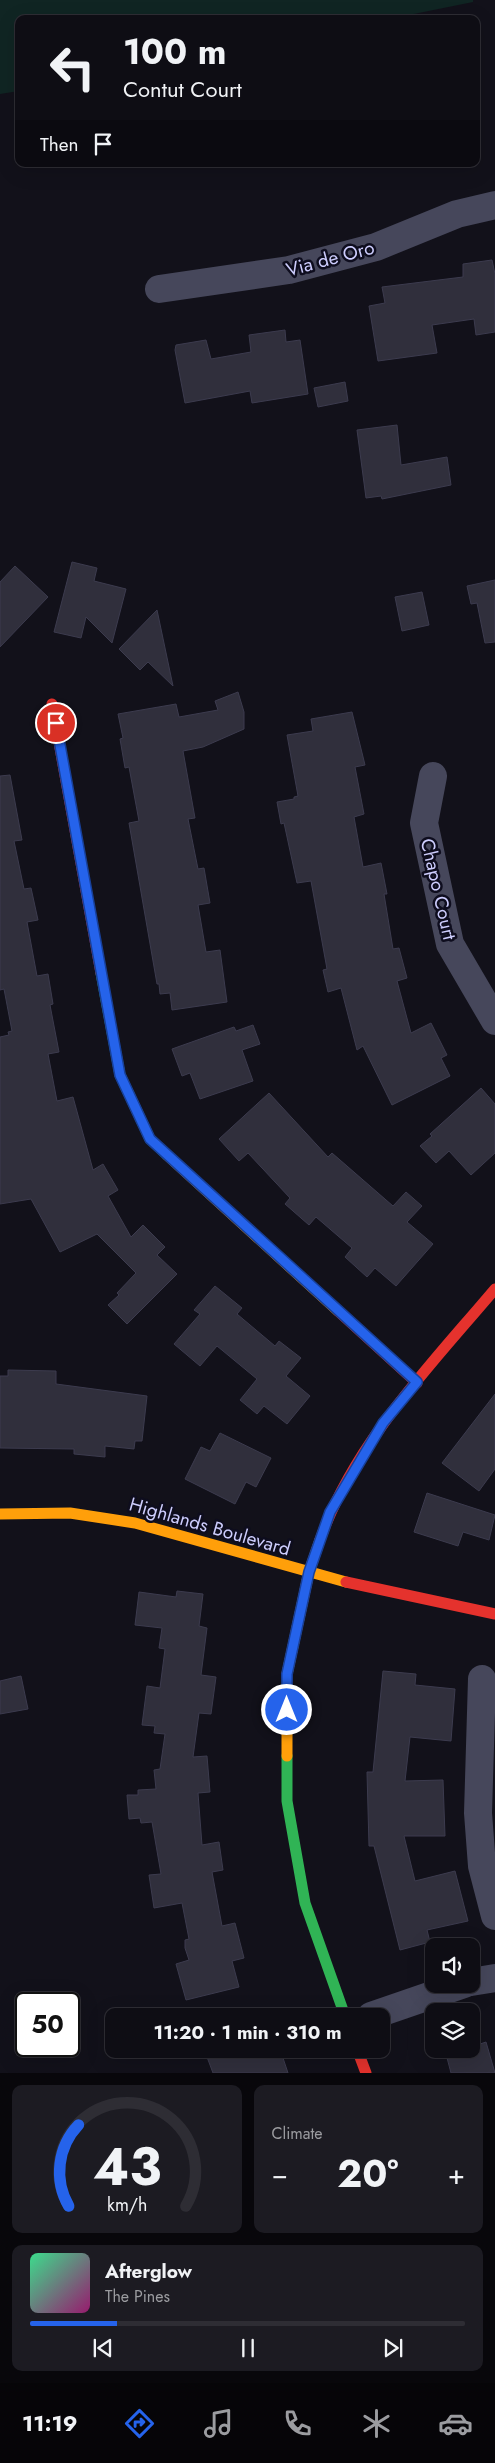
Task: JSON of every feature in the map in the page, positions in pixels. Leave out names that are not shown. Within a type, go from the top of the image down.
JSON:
[{"type":"street","name":"Via de Oro","points":[[158,289],[288,270],[376,247],[457,214],[495,206]]},
{"type":"street","points":[[52,704],[120,1075],[150,1139],[417,1382]]},
{"type":"street","name":"Chapo Court","points":[[433,776],[424,823],[450,944],[495,1021]]},
{"type":"street","points":[[342,2008],[305,1903],[287,1801],[287,1674],[309,1572],[330,1512],[383,1423],[495,1289]]},
{"type":"street","name":"Highlands Boulevard","points":[[0,1514],[73,1512],[125,1519],[309,1572],[462,1609],[495,1614]]},
{"type":"street","points":[[482,1679],[487,1813],[482,1866],[495,1916]]},
{"type":"street","points":[[480,1980],[495,1978]]},
{"type":"street","points":[[390,2009],[438,1993]]},
{"type":"street","points":[[360,2058],[366,2073]]},
{"type":"green space","points":[[0,0],[473,0],[473,2],[409,15],[15,15],[15,92],[0,94]]},
{"type":"building","points":[[492,260],[495,274],[495,332],[476,335],[474,319],[432,325],[437,353],[378,361],[369,306],[385,303],[382,287],[463,277],[463,264]]},
{"type":"building","points":[[285,330],[286,342],[300,340],[308,394],[252,403],[250,391],[185,403],[175,350],[176,345],[206,340],[211,359],[251,352],[249,335]]},
{"type":"building","points":[[345,382],[348,401],[318,407],[314,388]]},
{"type":"building","points":[[397,425],[401,465],[447,457],[451,485],[382,499],[381,496],[366,498],[357,430]]},
{"type":"building","points":[[72,562],[97,568],[94,581],[126,589],[112,643],[86,617],[81,638],[54,632]]},
{"type":"building","points":[[15,566],[48,597],[0,647],[0,582]]},
{"type":"building","points":[[495,580],[495,642],[485,643],[477,603],[471,604],[467,586]]},
{"type":"building","points":[[422,592],[429,625],[402,631],[395,597]]},
{"type":"building","points":[[157,610],[173,686],[148,662],[140,670],[119,649]]},
{"type":"building","points":[[238,692],[244,712],[244,729],[203,747],[183,751],[195,818],[188,819],[198,869],[204,868],[210,903],[198,905],[206,952],[220,950],[227,1002],[172,1010],[170,993],[160,994],[159,984],[157,984],[129,823],[139,821],[129,767],[125,768],[120,739],[123,738],[118,714],[176,704],[179,717],[218,710],[215,701]]},
{"type":"building","points":[[352,712],[365,765],[355,767],[364,814],[354,817],[363,867],[381,863],[387,894],[384,894],[393,949],[399,948],[407,978],[397,981],[411,1033],[431,1023],[447,1055],[441,1058],[450,1076],[392,1105],[363,1046],[357,1050],[341,988],[328,992],[323,970],[327,969],[311,881],[297,883],[284,823],[281,824],[277,802],[294,799],[294,797],[298,796],[287,735],[313,731],[311,719]]},
{"type":"building","points":[[10,775],[22,840],[14,841],[24,889],[31,888],[38,920],[27,922],[37,976],[48,974],[53,1004],[50,1005],[59,1052],[48,1054],[57,1101],[73,1097],[93,1170],[103,1164],[118,1190],[108,1196],[131,1237],[143,1225],[165,1247],[157,1255],[177,1274],[127,1324],[108,1305],[119,1295],[117,1293],[136,1273],[97,1234],[60,1252],[31,1199],[0,1204],[0,1037],[9,1035],[8,1032],[12,1031],[4,989],[0,990],[0,776]]},
{"type":"building","points":[[253,1025],[260,1044],[242,1050],[253,1081],[200,1099],[190,1073],[182,1076],[172,1049],[234,1027],[236,1031]]},
{"type":"building","points":[[481,1088],[495,1104],[495,1153],[471,1175],[449,1151],[436,1163],[420,1146],[432,1136],[430,1134]]},
{"type":"building","points":[[269,1093],[328,1157],[332,1153],[393,1206],[406,1192],[422,1206],[407,1222],[433,1244],[396,1286],[375,1268],[367,1277],[345,1257],[352,1248],[316,1217],[309,1225],[285,1204],[290,1198],[248,1153],[239,1161],[219,1139]]},
{"type":"building","points":[[215,1286],[242,1308],[237,1314],[275,1346],[279,1341],[301,1358],[286,1376],[310,1396],[287,1424],[264,1406],[257,1414],[240,1400],[257,1379],[217,1346],[200,1366],[174,1344],[200,1314],[194,1310]]},
{"type":"building","points":[[8,1370],[56,1371],[56,1384],[147,1396],[142,1441],[135,1441],[134,1449],[105,1446],[105,1457],[74,1454],[74,1449],[0,1448],[0,1376],[8,1376]]},
{"type":"building","points":[[495,1394],[495,1469],[479,1491],[442,1463]]},
{"type":"building","points":[[220,1433],[271,1458],[256,1487],[246,1482],[235,1504],[185,1479],[201,1447],[210,1451]]},
{"type":"building","points":[[427,1493],[495,1515],[489,1540],[463,1532],[458,1546],[414,1532]]},
{"type":"building","points":[[177,1591],[203,1594],[199,1626],[207,1628],[201,1675],[216,1677],[211,1714],[199,1713],[193,1757],[207,1756],[210,1792],[198,1793],[202,1845],[219,1842],[223,1870],[212,1872],[222,1926],[235,1923],[244,1958],[232,1961],[239,1987],[186,2000],[176,1964],[189,1960],[185,1948],[185,1940],[189,1939],[182,1903],[154,1908],[149,1875],[161,1874],[152,1822],[141,1823],[140,1818],[129,1819],[127,1795],[138,1795],[138,1790],[156,1789],[154,1770],[160,1769],[165,1734],[154,1733],[155,1726],[142,1725],[147,1686],[160,1688],[165,1649],[159,1648],[162,1628],[135,1625],[139,1592],[176,1597]]},
{"type":"building","points":[[383,1671],[416,1674],[415,1685],[455,1689],[451,1741],[410,1737],[405,1781],[443,1780],[445,1836],[404,1836],[415,1881],[455,1871],[468,1921],[427,1930],[429,1938],[425,1938],[425,1943],[400,1950],[374,1846],[369,1846],[367,1772],[373,1772]]},
{"type":"building","points":[[21,1676],[28,1709],[0,1714],[0,1681]]},
{"type":"building","points":[[486,2042],[495,2073],[451,2073],[447,2058],[480,2058],[480,2044]]},
{"type":"building","points":[[207,2058],[283,2058],[288,2073],[213,2073]]},
{"type":"traffic: fast","points":[[101,973],[120,1075],[150,1139],[167,1155]]},
{"type":"traffic: fast","points":[[287,1756],[287,1801],[305,1903],[342,2008]]},
{"type":"traffic: slow","points":[[167,1155],[338,1311]]},
{"type":"traffic: slow","points":[[0,1514],[70,1513],[135,1523],[346,1582]]},
{"type":"traffic: slow","points":[[287,1756],[287,1674],[309,1572],[320,1540]]},
{"type":"traffic: jam","points":[[52,704],[101,973]]},
{"type":"traffic: jam","points":[[320,1540],[335,1505],[373,1438],[420,1377],[495,1289]]},
{"type":"traffic: jam","points":[[338,1311],[417,1383]]},
{"type":"traffic: jam","points":[[346,1582],[495,1614]]},
{"type":"traffic: jam","points":[[360,2058],[366,2073]]},
{"type":"route","points":[[56,723],[120,1075],[150,1139],[417,1382],[383,1423],[330,1512],[309,1572],[287,1674],[287,1710]]}]
